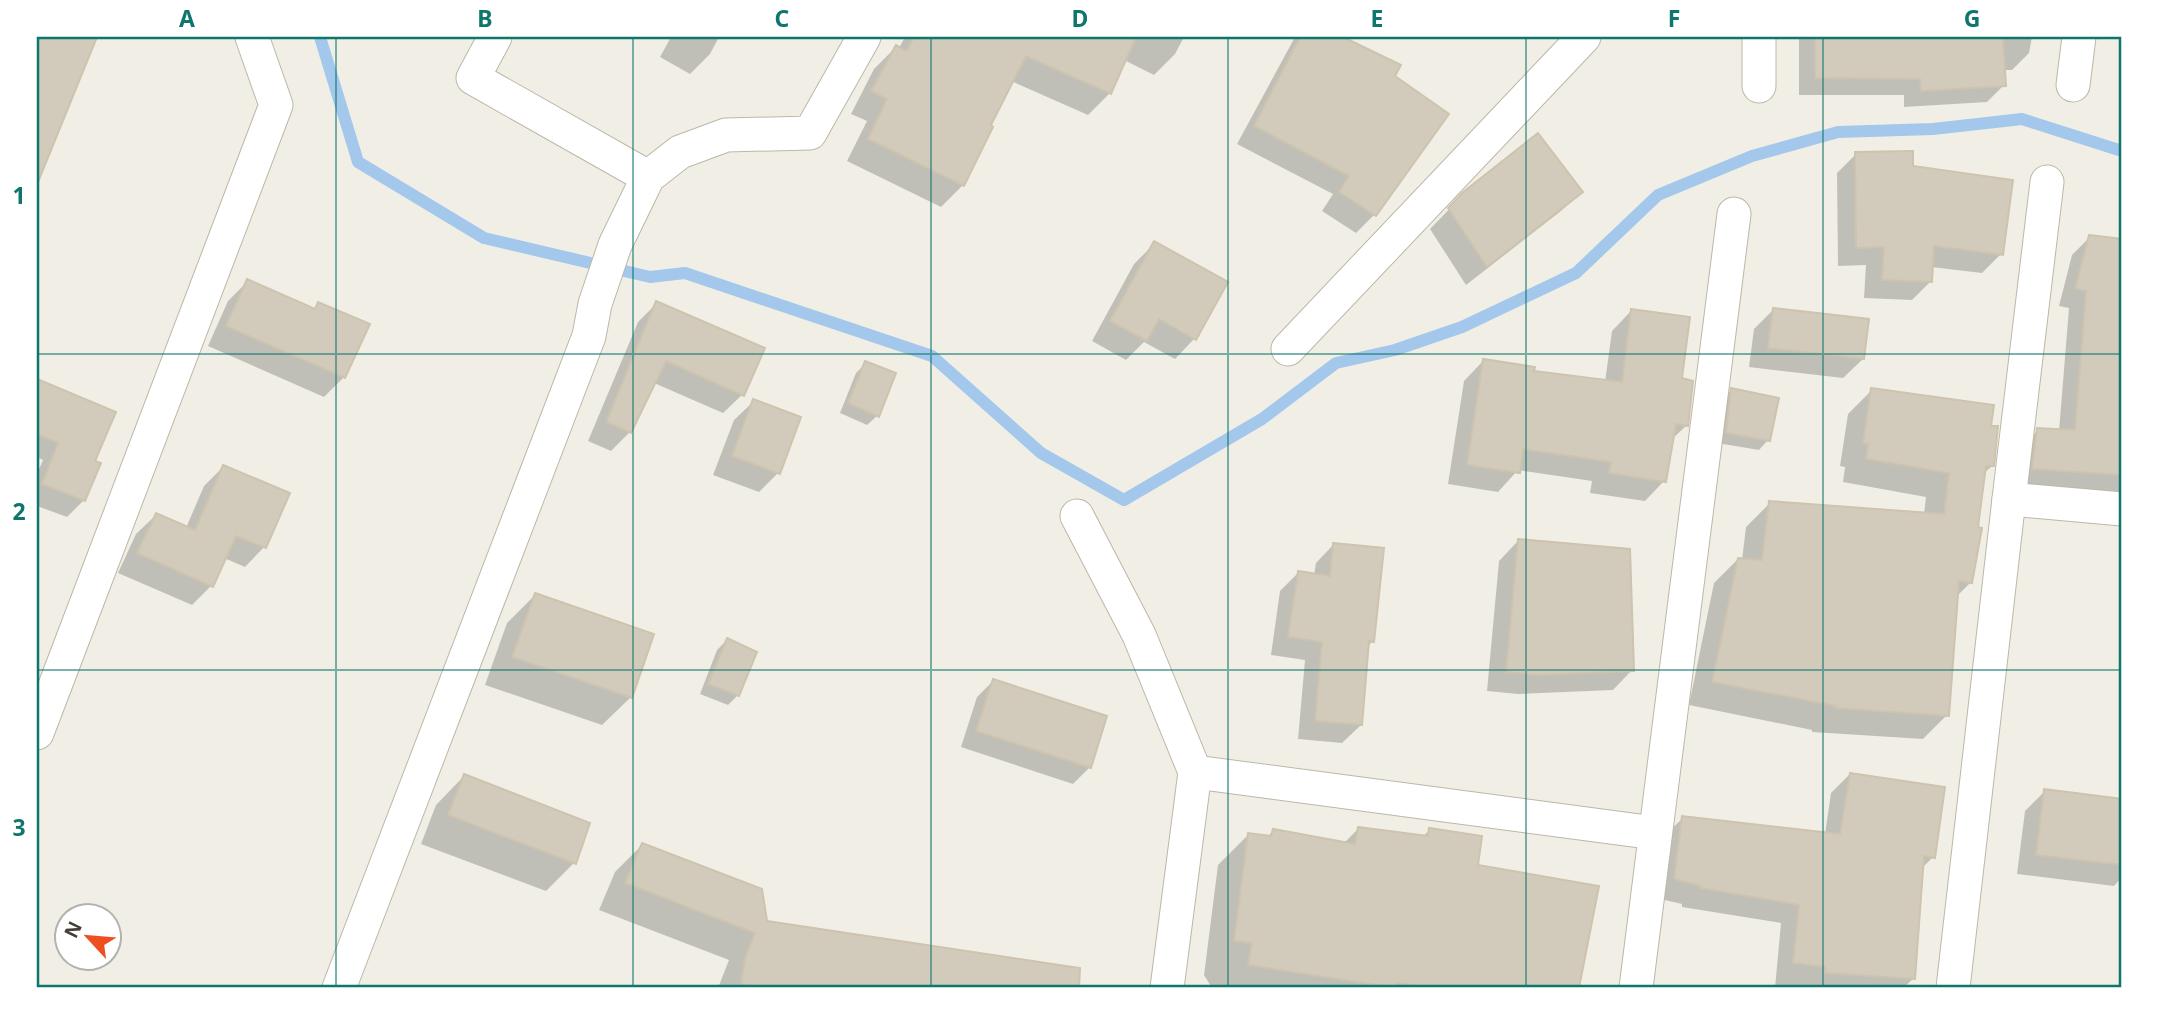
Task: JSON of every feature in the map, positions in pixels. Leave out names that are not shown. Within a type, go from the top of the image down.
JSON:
[{"type":"street","points":[[37,733],[276,105],[252,37]]},
{"type":"street","points":[[495,37],[473,78],[648,177]]},
{"type":"street","points":[[339,988],[589,335],[595,304],[615,245],[648,177],[680,152],[726,135],[810,133],[864,37]]},
{"type":"street","points":[[1759,37],[1759,86]]},
{"type":"street","points":[[2073,85],[2079,37]]},
{"type":"street","points":[[1288,349],[1580,38]]},
{"type":"street","points":[[1953,988],[2047,182]]},
{"type":"street","points":[[1636,988],[1734,215]]},
{"type":"street","points":[[2009,499],[2122,509]]},
{"type":"street","points":[[1077,516],[1139,635],[1195,772],[1167,988]]},
{"type":"street","points":[[1195,772],[1656,833]]},
{"type":"building","points":[[37,37],[97,37],[38,182],[37,182]]},
{"type":"building","points":[[914,37],[1136,37],[1111,94],[1026,56],[964,186],[868,139],[887,99],[871,91],[896,45],[906,51]]},
{"type":"building","points":[[1300,37],[1343,37],[1401,65],[1395,76],[1449,114],[1376,216],[1339,192],[1349,176],[1254,126]]},
{"type":"building","points":[[1815,37],[2003,37],[2006,86],[1921,91],[1920,79],[1815,78]]},
{"type":"building","points":[[1538,133],[1583,192],[1487,267],[1448,208],[1462,193]]},
{"type":"building","points":[[1913,151],[1913,166],[2013,180],[2003,255],[1934,246],[1932,282],[1882,280],[1884,247],[1856,248],[1855,152]]},
{"type":"building","points":[[2089,235],[2122,239],[2122,475],[2032,469],[2037,428],[2075,430],[2086,291],[2075,289]]},
{"type":"building","points":[[1154,241],[1228,282],[1196,340],[1159,319],[1147,341],[1110,321]]},
{"type":"building","points":[[247,279],[315,309],[318,302],[370,324],[345,378],[226,326]]},
{"type":"building","points":[[656,301],[765,348],[744,396],[666,361],[631,433],[606,422]]},
{"type":"building","points":[[1773,308],[1869,319],[1864,359],[1768,348]]},
{"type":"building","points":[[1631,309],[1690,317],[1682,378],[1693,381],[1688,426],[1676,424],[1666,482],[1609,473],[1611,462],[1523,449],[1520,473],[1467,465],[1483,359],[1535,367],[1534,371],[1622,382]]},
{"type":"building","points":[[865,361],[896,373],[879,417],[848,403]]},
{"type":"building","points":[[37,379],[116,412],[95,461],[101,463],[85,501],[42,484],[58,443],[37,434]]},
{"type":"building","points":[[1731,388],[1779,398],[1770,441],[1726,433]]},
{"type":"building","points":[[1871,388],[1994,405],[1991,426],[1998,426],[1994,466],[1986,466],[1978,527],[1982,528],[1972,583],[1959,581],[1949,716],[1835,708],[1836,706],[1712,682],[1738,558],[1762,560],[1769,501],[1944,514],[1949,473],[1866,459],[1868,444],[1863,443]]},
{"type":"building","points":[[753,399],[801,417],[780,474],[732,456]]},
{"type":"building","points":[[223,465],[290,493],[266,548],[236,536],[213,587],[137,553],[156,513],[195,530]]},
{"type":"building","points":[[1518,539],[1630,549],[1634,671],[1539,675],[1506,672]]},
{"type":"building","points":[[1333,543],[1384,548],[1374,642],[1369,641],[1362,725],[1315,721],[1322,642],[1288,637],[1298,571],[1330,576]]},
{"type":"building","points":[[535,593],[654,634],[632,698],[512,657]]},
{"type":"building","points":[[727,638],[757,652],[739,696],[708,684]]},
{"type":"building","points":[[993,679],[1107,716],[1091,768],[976,731]]},
{"type":"building","points":[[1850,773],[1945,787],[1935,858],[1924,856],[1915,979],[1825,973],[1825,967],[1793,963],[1799,905],[1700,888],[1674,879],[1682,816],[1840,834]]},
{"type":"building","points":[[464,774],[590,823],[576,864],[448,815]]},
{"type":"building","points":[[2044,789],[2122,799],[2122,865],[2036,855]]},
{"type":"building","points":[[1358,827],[1428,836],[1429,828],[1482,836],[1478,865],[1599,886],[1579,988],[1435,988],[1397,983],[1396,988],[1248,965],[1252,943],[1234,941],[1248,833],[1271,836],[1273,829],[1355,844]]},
{"type":"building","points":[[642,843],[762,889],[767,921],[1080,968],[1079,988],[769,988],[741,984],[745,958],[755,933],[625,883]]},
{"type":"waterway","points":[[320,37],[358,162],[484,238],[650,277],[685,273],[932,356],[1041,453],[1124,500],[1262,419],[1336,363],[1395,350],[1462,327],[1576,273],[1658,195],[1752,156],[1838,132],[1933,129],[2022,119],[2122,151]]}]
